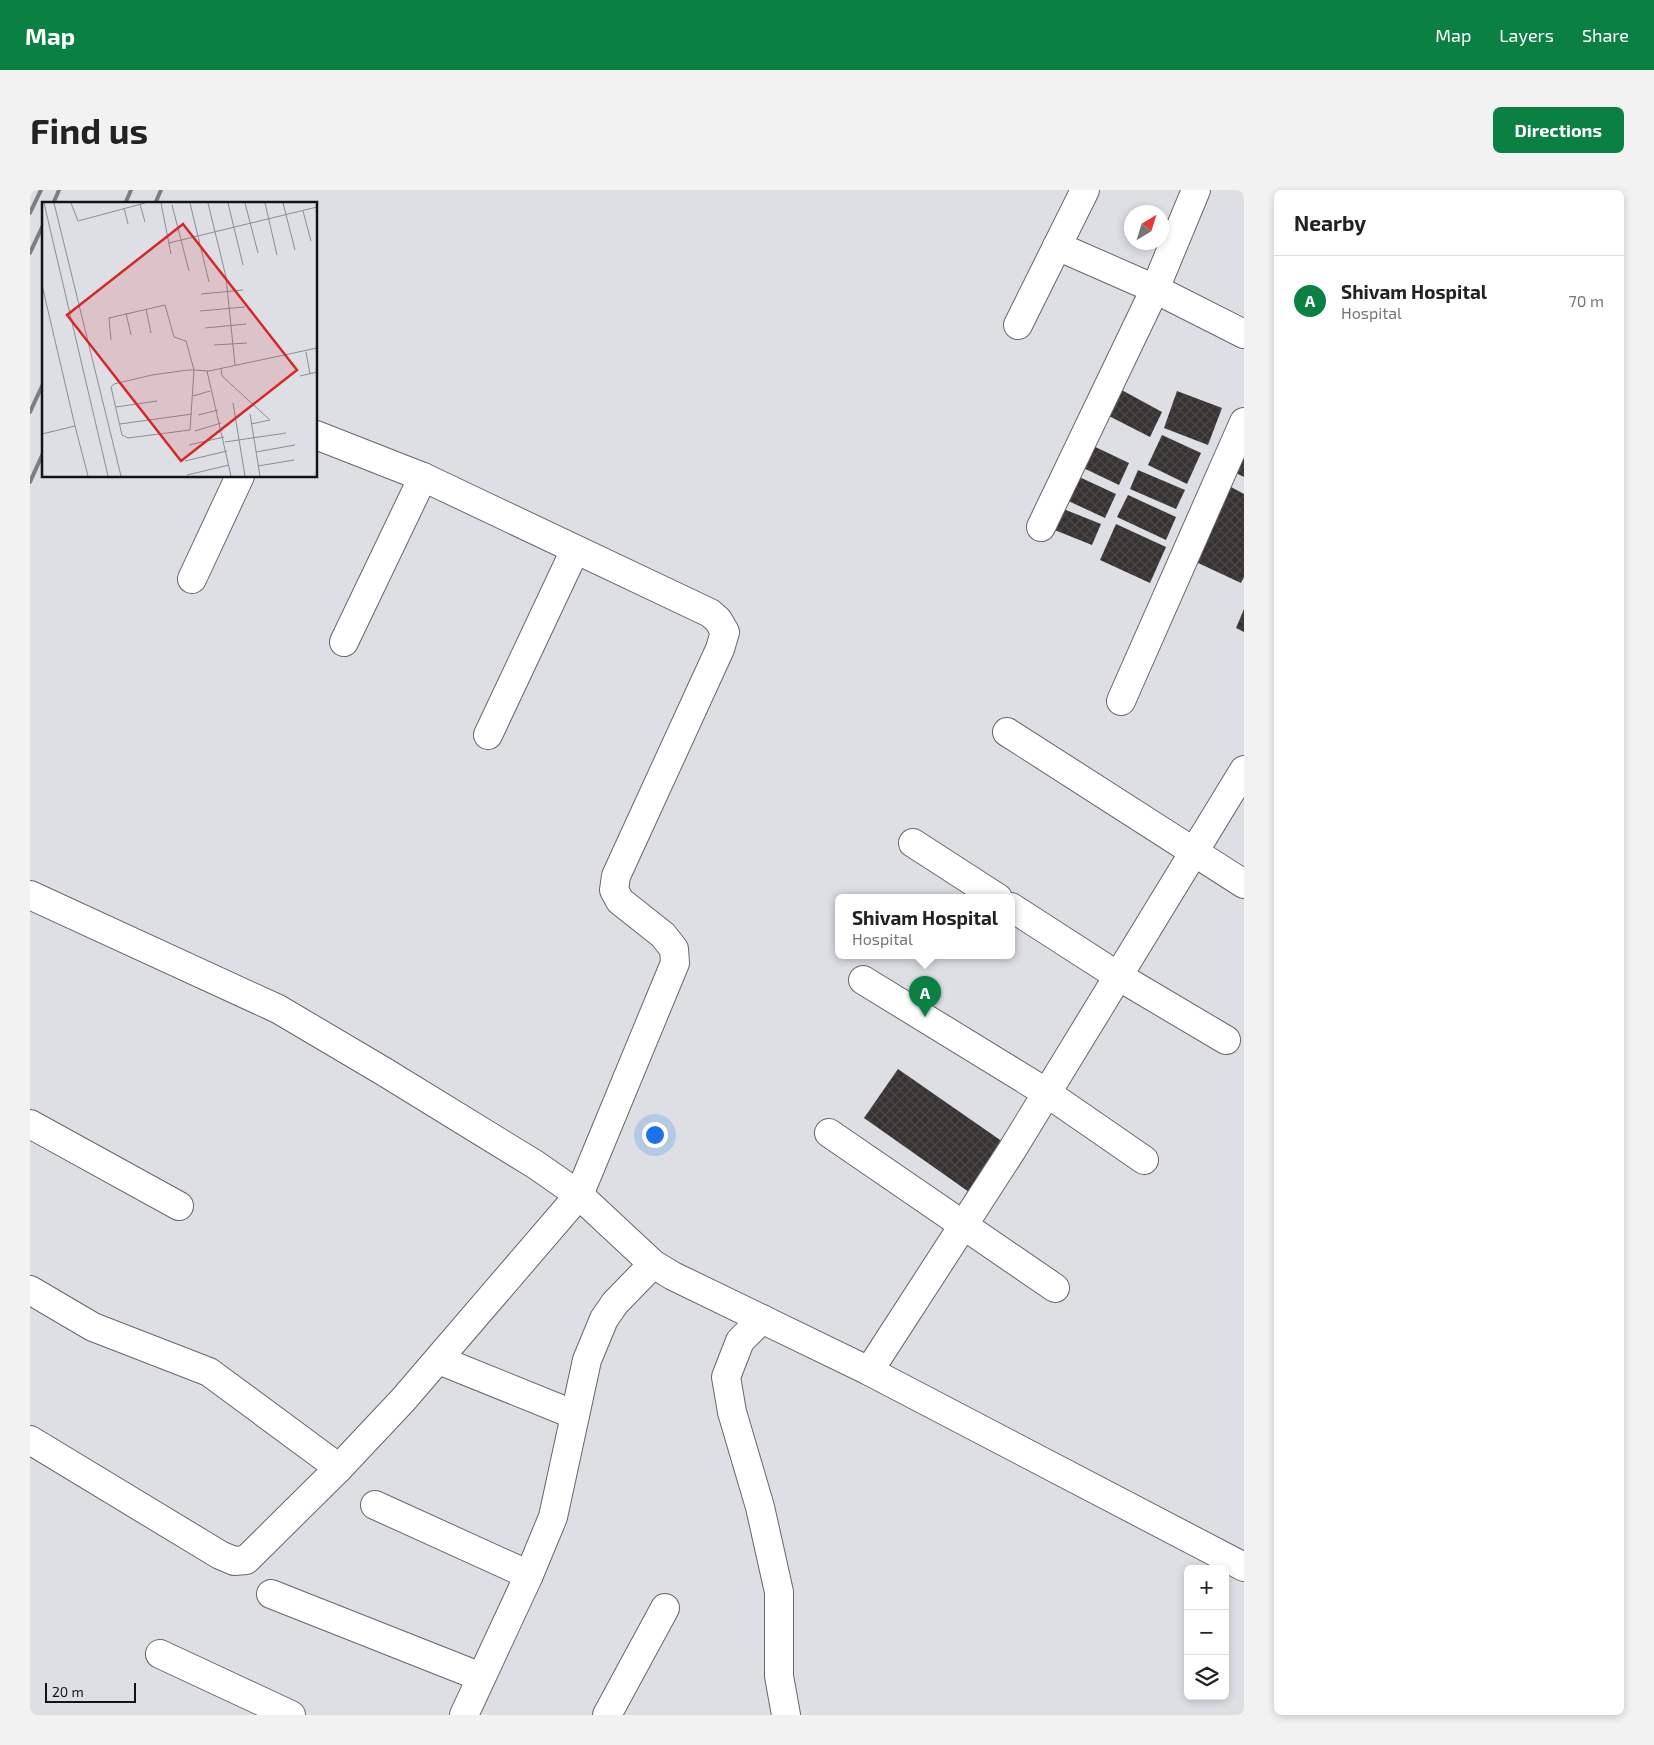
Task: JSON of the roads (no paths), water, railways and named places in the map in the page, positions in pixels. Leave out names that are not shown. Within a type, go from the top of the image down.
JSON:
[{"type":"street","points":[[1018,325],[1085,190]]},
{"type":"street","points":[[1041,527],[1155,289],[1196,190]]},
{"type":"street","points":[[1057,246],[1155,289],[1244,334]]},
{"type":"street","points":[[1121,701],[1244,422]]},
{"type":"street","points":[[30,1440],[220,1555],[234,1560],[246,1560],[339,1468],[438,1360],[579,1195],[675,963],[674,949],[663,935],[620,901],[614,890],[616,876],[720,649],[725,632],[718,620],[710,613],[423,477],[318,436]]},
{"type":"street","points":[[344,642],[423,477]]},
{"type":"street","points":[[192,579],[239,478]]},
{"type":"street","points":[[488,734],[575,550]]},
{"type":"street","points":[[1007,732],[1244,884]]},
{"type":"street","points":[[869,1371],[1047,1093],[1244,770]]},
{"type":"street","points":[[913,843],[992,894]]},
{"type":"street","points":[[30,895],[278,1009],[536,1164],[579,1195],[652,1264],[869,1371],[1244,1567]]},
{"type":"street","points":[[1015,910],[1118,976],[1226,1040]]},
{"type":"street","points":[[863,980],[1047,1093],[1144,1160]]},
{"type":"street","points":[[30,1124],[179,1206]]},
{"type":"street","points":[[828,1133],[1055,1288]]},
{"type":"street","points":[[464,1715],[529,1575],[553,1517],[587,1360],[604,1319],[615,1303],[652,1264]]},
{"type":"street","points":[[30,1290],[93,1327],[209,1372],[339,1468]]},
{"type":"street","points":[[762,1319],[740,1341],[726,1376],[732,1412],[760,1507],[778,1592],[779,1676],[786,1715]]},
{"type":"street","points":[[438,1360],[575,1415]]},
{"type":"street","points":[[375,1505],[529,1575]]},
{"type":"street","points":[[271,1594],[481,1677]]},
{"type":"street","points":[[607,1715],[665,1608]]},
{"type":"street","points":[[160,1654],[291,1715]]},
{"type":"railway","points":[[30,213],[41,190]]},
{"type":"railway","points":[[54,202],[59,190]]},
{"type":"railway","points":[[126,202],[131,190]]},
{"type":"railway","points":[[156,202],[161,190]]},
{"type":"railway","points":[[30,253],[42,227]]},
{"type":"railway","points":[[30,412],[42,386]]},
{"type":"railway","points":[[30,482],[42,455]]},
{"type":"place","name":"Shivam Hospital","points":[[925,1017]]}]
